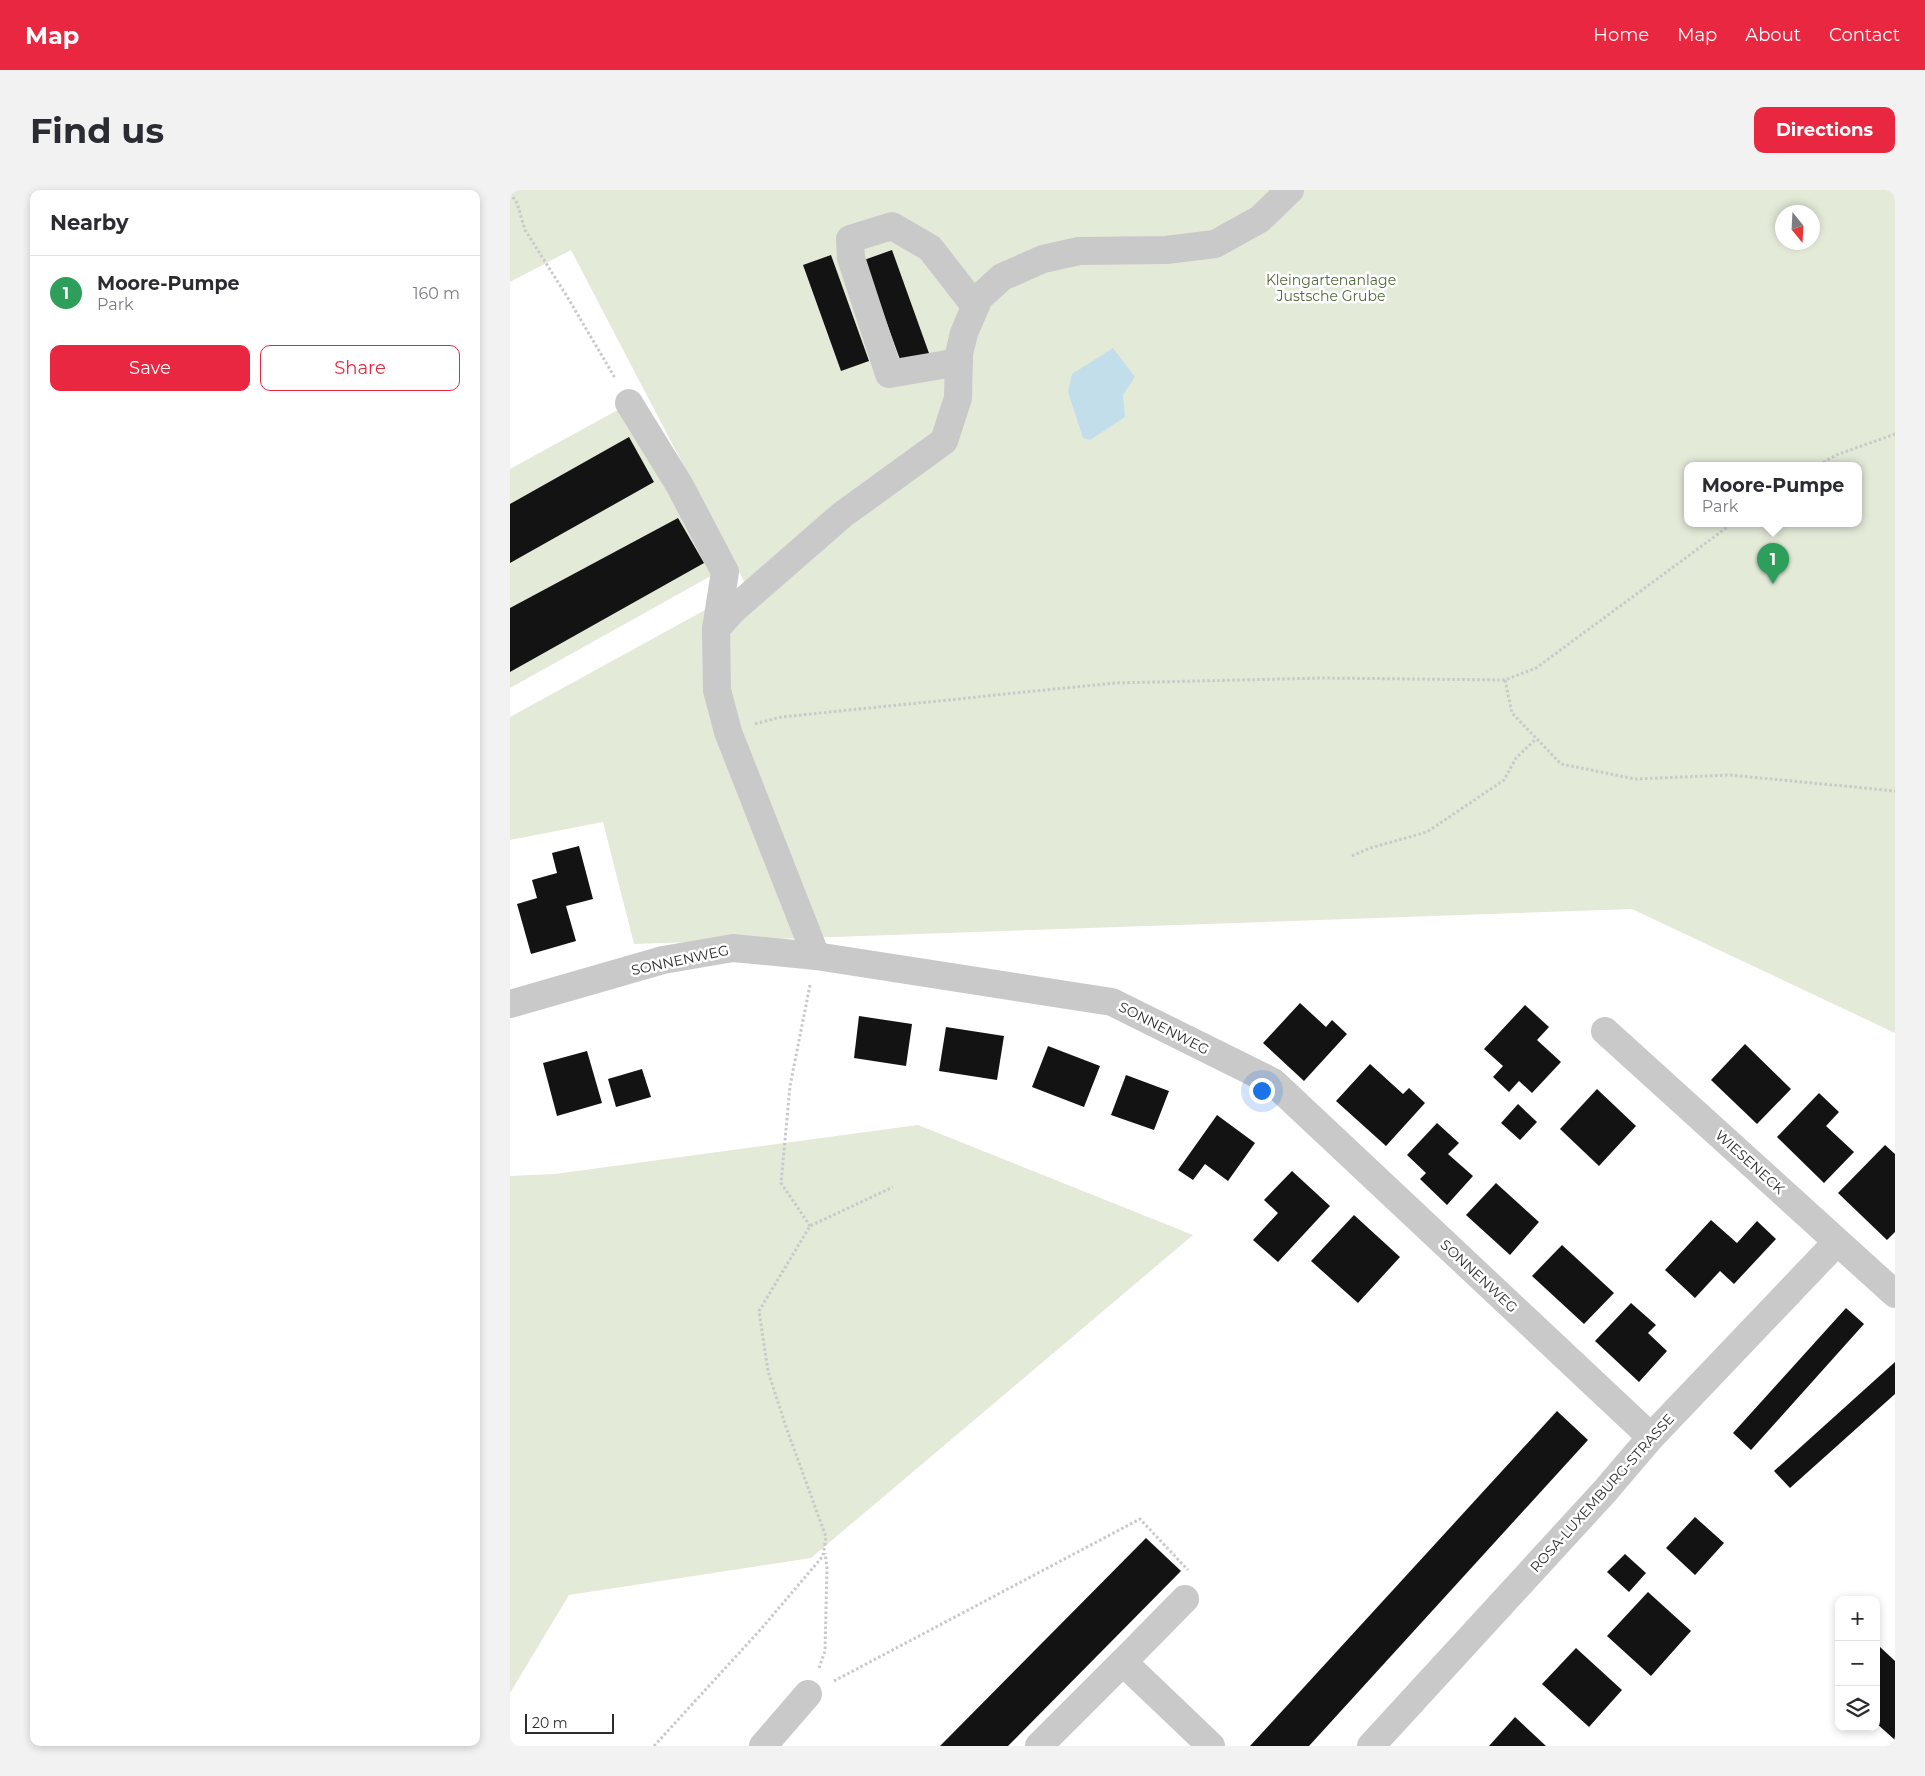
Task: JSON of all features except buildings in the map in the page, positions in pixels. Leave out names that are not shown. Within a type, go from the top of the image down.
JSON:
[{"type":"street","points":[[716,629],[733,610],[842,515],[944,441],[958,398],[959,362],[964,333],[978,298],[1002,277],[1043,259],[1078,251],[1166,250],[1215,244],[1260,219],[1290,190]]},
{"type":"street","points":[[959,362],[889,374],[851,258],[850,239],[892,226],[930,248],[975,306]]},
{"type":"street","points":[[629,402],[680,486],[724,572],[716,629],[718,690],[728,732],[816,956]]},
{"type":"street","name":"SONNENWEG","points":[[510,1004],[663,960],[733,948],[816,956],[1112,1002],[1273,1082],[1651,1437]]},
{"type":"street","name":"WIESENECK","points":[[1605,1030],[1895,1294]]},
{"type":"street","name":"ROSA-LUXEMBURG-STRASSE","points":[[1371,1746],[1605,1490],[1651,1437],[1837,1242]]},
{"type":"street","points":[[1039,1746],[1185,1599]]},
{"type":"street","points":[[1123,1662],[1211,1746]]},
{"type":"street","points":[[762,1746],[808,1694]]},
{"type":"path","points":[[510,193],[517,203],[525,230],[568,298],[629,402]]},
{"type":"path","points":[[1825,462],[1836,455],[1895,434]]},
{"type":"path","points":[[728,732],[781,717],[1114,683],[1323,678],[1505,680],[1536,668],[1729,527]]},
{"type":"path","points":[[1505,680],[1512,713],[1560,764],[1635,780],[1730,775],[1895,791]]},
{"type":"path","points":[[1352,856],[1370,848],[1427,832],[1504,780],[1516,758],[1536,739]]},
{"type":"path","points":[[810,1226],[781,1183],[790,1086],[816,956]]},
{"type":"path","points":[[654,1746],[761,1629],[823,1556],[826,1537],[784,1424],[768,1371],[759,1311],[810,1226],[892,1187]]},
{"type":"path","points":[[808,1694],[1140,1519],[1194,1577],[1185,1599]]},
{"type":"path","points":[[808,1694],[825,1651],[827,1568],[824,1550]]},
{"type":"green space","name":"Kleingartenanlage Justsche Grube","points":[[510,190],[1895,190],[1895,1033],[1632,909],[634,944],[603,822],[510,840],[510,717],[747,587],[571,250],[510,282]]},
{"type":"green space","points":[[625,406],[718,572],[510,688],[510,469]]},
{"type":"green space","points":[[918,1125],[1193,1235],[811,1558],[569,1595],[510,1693],[510,1176],[555,1174]]},
{"type":"water","points":[[1113,348],[1135,377],[1123,395],[1125,417],[1090,440],[1083,438],[1068,392],[1072,374]]},
{"type":"place","name":"Moore-Pumpe","points":[[1773,584]]}]
